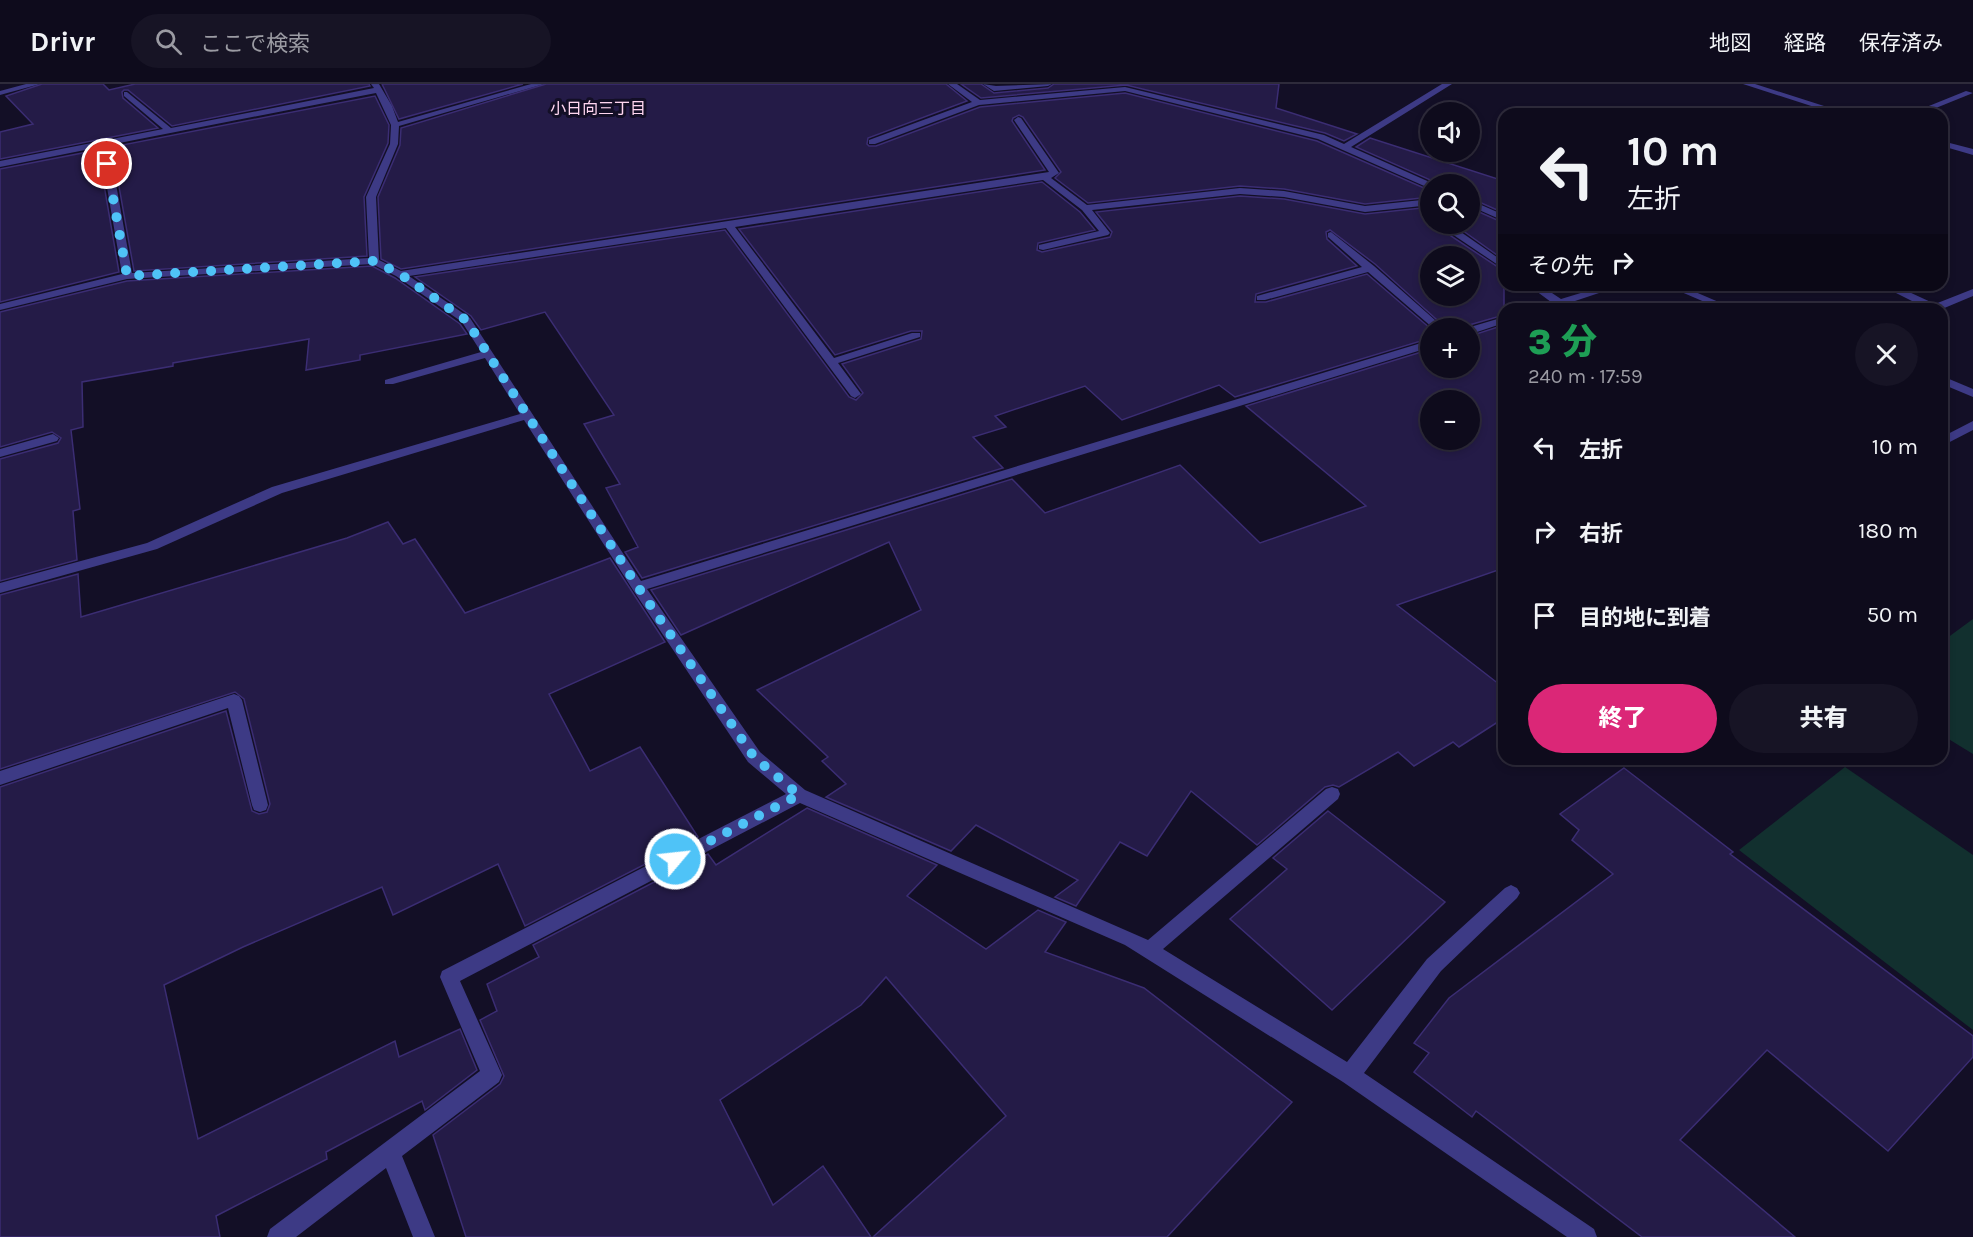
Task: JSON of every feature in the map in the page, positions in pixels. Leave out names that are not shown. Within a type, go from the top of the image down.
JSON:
[{"type":"street","points":[[0,93],[36,84]]},
{"type":"street","points":[[395,125],[540,84]]},
{"type":"street","points":[[952,84],[978,103]]},
{"type":"street","points":[[987,84],[994,88],[1047,84]]},
{"type":"street","points":[[1344,148],[1448,84]]},
{"type":"street","points":[[1747,84],[1825,108]]},
{"type":"street","points":[[0,164],[377,87],[388,106],[395,125],[394,144],[371,197],[374,261]]},
{"type":"street","points":[[872,142],[978,103],[1125,89],[1321,137],[1420,181]]},
{"type":"street","points":[[1929,108],[1969,93]]},
{"type":"street","points":[[127,94],[170,131]]},
{"type":"street","points":[[400,274],[1054,174],[1018,120]]},
{"type":"street","points":[[104,144],[127,276]]},
{"type":"street","points":[[1948,145],[1973,153]]},
{"type":"street","points":[[1043,247],[1105,234],[1085,208],[1045,177]]},
{"type":"street","points":[[1085,208],[1240,191],[1284,194],[1365,209],[1420,203]]},
{"type":"street","points":[[1480,207],[1498,215]]},
{"type":"street","points":[[727,224],[855,394]]},
{"type":"street","points":[[1458,234],[1498,262]]},
{"type":"street","points":[[1331,235],[1428,318]]},
{"type":"street","points":[[0,307],[127,276],[374,261],[400,274],[466,320],[638,587],[754,757],[799,795],[1131,939],[1350,1076],[1586,1237]]},
{"type":"street","points":[[1261,298],[1370,268]]},
{"type":"street","points":[[1542,291],[1559,303],[1598,291]]},
{"type":"street","points":[[1685,291],[1715,303]]},
{"type":"street","points":[[1897,291],[1922,303]]},
{"type":"street","points":[[1948,303],[1973,292]]},
{"type":"street","points":[[1480,328],[1498,322]]},
{"type":"street","points":[[831,362],[916,335]]},
{"type":"street","points":[[638,587],[1420,346]]},
{"type":"street","points":[[390,382],[488,354]]},
{"type":"street","points":[[1948,383],[1973,393]]},
{"type":"street","points":[[0,588],[152,546],[277,490],[528,415]]},
{"type":"street","points":[[1948,439],[1973,425]]},
{"type":"street","points":[[0,453],[53,438]]},
{"type":"street","points":[[0,778],[234,700],[260,805]]},
{"type":"street","points":[[1149,950],[1332,794]]},
{"type":"street","points":[[278,1237],[492,1075],[449,977],[799,795]]},
{"type":"street","points":[[1350,1076],[1434,965],[1512,892]]},
{"type":"street","points":[[390,1152],[424,1237]]},
{"type":"green space","points":[[1973,619],[1973,754],[1948,739],[1948,637]]},
{"type":"green space","points":[[1845,767],[1973,855],[1973,1030],[1739,850]]},
{"type":"building","points":[[42,84],[103,84],[109,90],[135,84],[369,84],[370,86],[172,126],[128,90],[124,90],[123,98],[158,128],[0,159],[0,132],[33,124],[6,96]]},
{"type":"building","points":[[382,84],[523,84],[399,119]]},
{"type":"building","points":[[546,84],[946,84],[967,101],[868,138],[869,146],[876,146],[980,107],[1125,93],[1317,141],[1420,186],[1420,198],[1365,204],[1284,189],[1240,186],[1088,203],[1055,178],[1061,172],[1023,117],[1019,115],[1012,121],[1045,170],[401,269],[381,259],[378,197],[400,145],[401,128]]},
{"type":"building","points":[[961,84],[981,84],[994,93],[1048,88],[1054,84],[1279,84],[1276,108],[1357,134],[1344,141],[1325,133],[1126,85],[981,98]]},
{"type":"building","points":[[375,96],[389,125],[388,143],[364,197],[367,256],[134,271],[112,147]]},
{"type":"building","points":[[1370,138],[1420,154],[1420,162],[1445,162],[1498,179],[1498,210],[1480,202],[1480,174],[1420,175],[1356,147]]},
{"type":"building","points":[[98,150],[119,272],[0,302],[0,169]]},
{"type":"building","points":[[1042,182],[1080,212],[1095,230],[1038,243],[1037,250],[1042,252],[1110,237],[1112,232],[1096,212],[1240,196],[1284,199],[1365,214],[1420,208],[1420,234],[1451,234],[1466,246],[1420,246],[1420,305],[1375,264],[1330,230],[1326,232],[1327,239],[1357,266],[1256,294],[1255,302],[1266,302],[1367,274],[1420,320],[1420,341],[1235,397],[1219,385],[1122,420],[1085,386],[995,416],[1006,427],[973,437],[1003,468],[642,578],[625,552],[638,547],[606,488],[620,484],[584,424],[614,415],[545,312],[481,330],[471,316],[415,277],[725,230],[849,397],[856,400],[863,393],[842,364],[921,339],[922,331],[911,331],[835,355],[739,229]]},
{"type":"building","points":[[1480,212],[1498,220],[1498,256],[1467,234],[1480,234]]},
{"type":"building","points":[[1480,255],[1498,267],[1498,291],[1504,291],[1504,303],[1498,303],[1498,317],[1480,322],[1480,318],[1435,318],[1422,306],[1480,306]]},
{"type":"building","points":[[372,266],[395,278],[460,324],[467,334],[360,355],[360,360],[306,370],[309,339],[82,382],[83,427],[71,430],[80,509],[73,511],[77,560],[0,581],[0,459],[58,443],[61,438],[52,432],[0,447],[0,312],[127,281]]},
{"type":"building","points":[[1498,327],[1498,570],[1397,605],[1498,683],[1498,722],[1459,747],[1453,742],[1414,766],[1398,752],[1339,787],[1333,785],[1325,787],[1257,845],[1191,791],[1147,856],[1120,842],[1076,906],[1055,897],[1078,880],[976,825],[951,851],[826,797],[846,784],[822,761],[828,757],[757,690],[921,610],[889,542],[681,635],[651,590],[1012,479],[1045,513],[1180,465],[1260,543],[1366,506],[1246,406],[1420,352],[1420,378],[1480,378],[1480,333]]},
{"type":"building","points":[[388,522],[403,544],[415,539],[465,613],[610,558],[665,642],[549,694],[590,771],[640,747],[698,837],[525,926],[498,864],[393,915],[382,887],[243,947],[164,985],[198,1139],[395,1041],[399,1057],[460,1029],[477,1070],[425,1110],[422,1101],[326,1152],[327,1159],[216,1216],[220,1237],[0,1237],[0,787],[226,711],[252,811],[259,814],[267,812],[270,804],[244,699],[235,692],[0,769],[0,595],[78,574],[81,617],[347,538]]},
{"type":"building","points":[[1624,768],[1733,852],[1730,854],[1973,1036],[1973,1057],[1888,1151],[1767,1050],[1680,1140],[1795,1237],[1642,1237],[1476,1111],[1472,1117],[1414,1072],[1429,1053],[1414,1043],[1449,998],[1613,874],[1572,840],[1579,830],[1560,814]]},
{"type":"building","points":[[807,808],[937,865],[907,896],[986,949],[1038,910],[1066,922],[1045,952],[1144,988],[1292,1102],[1167,1237],[873,1237],[1006,1116],[886,977],[861,1005],[720,1100],[773,1205],[823,1166],[871,1237],[466,1237],[433,1135],[500,1084],[504,1076],[480,1020],[497,1011],[487,984],[539,957],[533,945],[708,854],[716,865]]},
{"type":"building","points":[[1328,811],[1445,902],[1332,1010],[1230,919],[1287,869],[1273,858]]},
{"type":"district","name":"小日向三丁目","points":[[598,108]]},
{"type":"route","points":[[107,164],[127,276],[374,261],[400,274],[466,320],[638,587],[754,757],[799,795],[675,859]]}]
